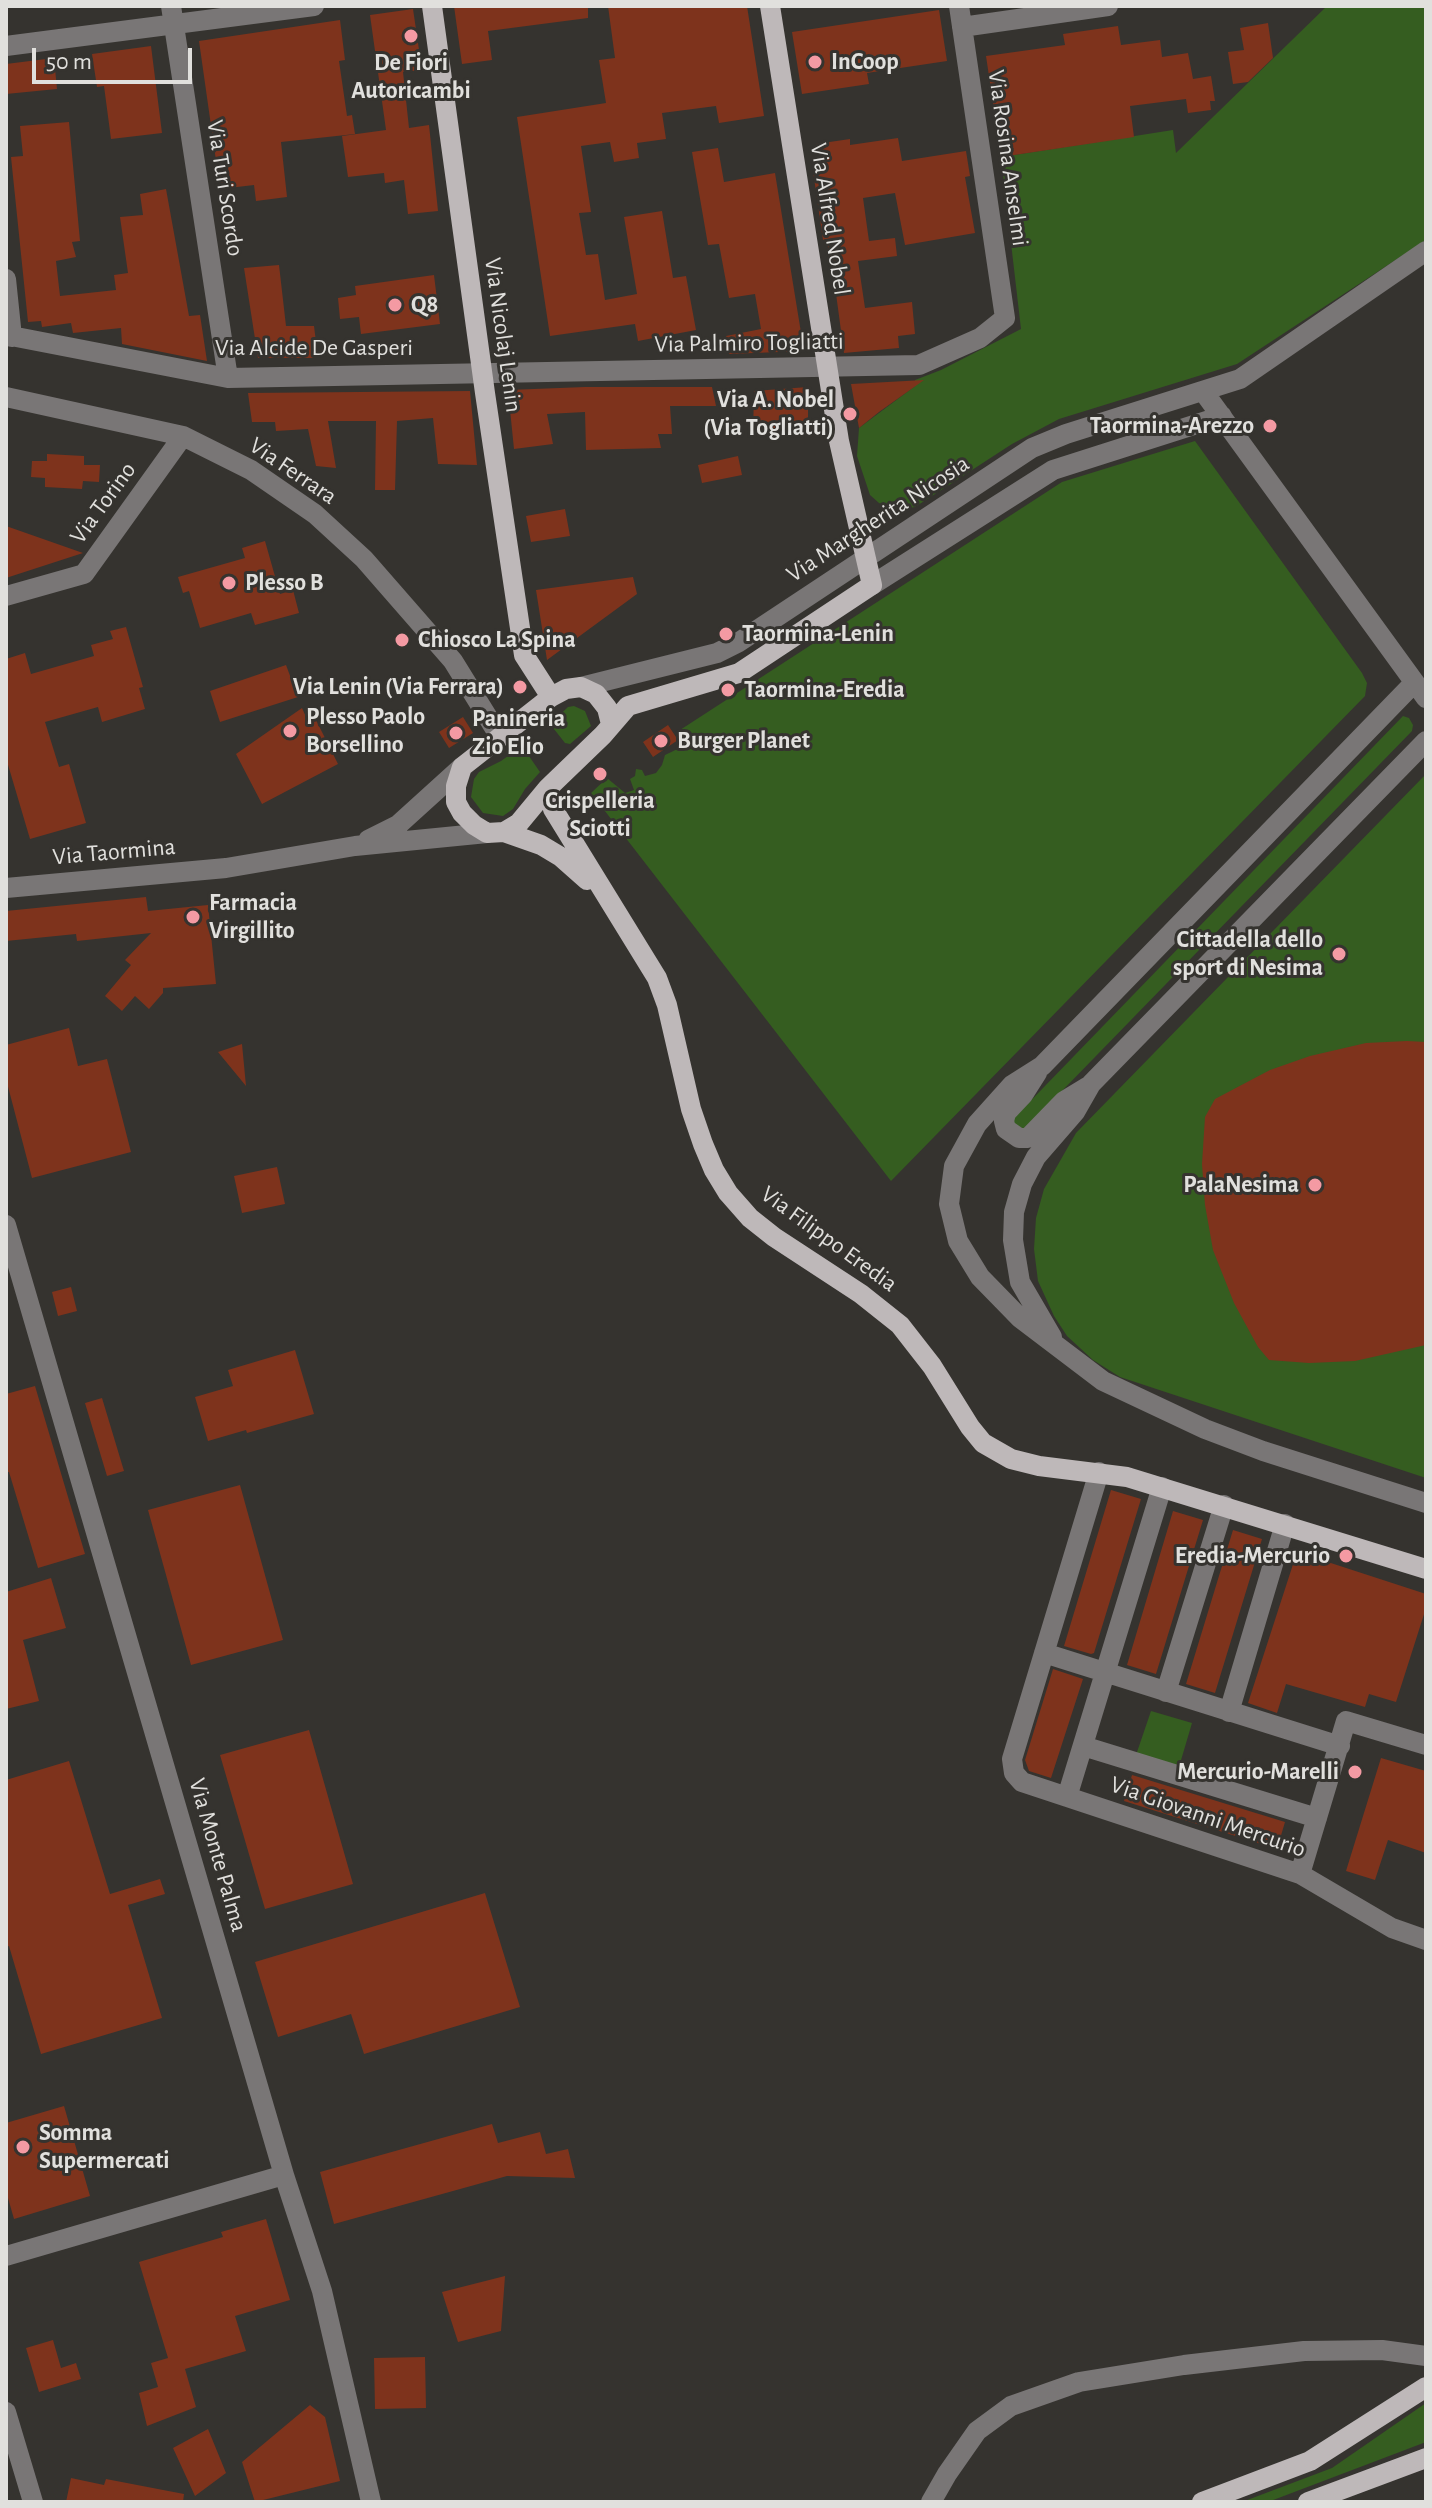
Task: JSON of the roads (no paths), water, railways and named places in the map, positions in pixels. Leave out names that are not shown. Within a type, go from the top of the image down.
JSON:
[{"type":"main road","name":"Via Nicolaj Lenin","points":[[432,6],[524,655],[551,697]]},
{"type":"main road","name":"Via Alfred Nobel","points":[[770,6],[839,441],[872,585]]},
{"type":"main road","points":[[495,833],[519,823],[548,788],[628,706],[718,681],[756,664],[872,585]]},
{"type":"main road","points":[[608,902],[561,857],[524,838],[495,833],[462,813],[456,802],[456,786],[462,767],[551,697],[566,689],[581,687],[596,694],[607,708],[611,724]]},
{"type":"main road","points":[[548,788],[553,809],[608,902]]},
{"type":"main road","name":"Via Filippo Eredia","points":[[608,902],[657,978],[667,1005],[691,1109],[714,1170],[750,1218],[861,1294],[900,1325],[932,1366],[983,1443],[1011,1459],[1039,1466],[1099,1472],[1162,1487],[1426,1569]]},
{"type":"main road","points":[[1202,2502],[1310,2461],[1426,2387]]},
{"type":"main road","points":[[1315,2501],[1426,2458]]},
{"type":"street","points":[[6,46],[172,16],[314,6]]},
{"type":"street","points":[[960,16],[1108,6]]},
{"type":"street","name":"Via Turi Scordo","points":[[172,16],[228,378]]},
{"type":"street","name":"Via Rosina Anselmi","points":[[960,16],[1005,318]]},
{"type":"street","name":"Via Margherita Nicosia","points":[[581,687],[717,653],[739,642],[1032,448],[1066,434],[1240,379],[1426,251]]},
{"type":"street","points":[[6,279],[9,336]]},
{"type":"street","name":"Via Palmiro Togliatti","points":[[482,373],[919,365],[980,338],[1005,318]]},
{"type":"street","name":"Via Alcide De Gasperi","points":[[9,336],[228,378],[482,373]]},
{"type":"street","points":[[1203,391],[1420,690],[1042,1066],[1023,1095],[1006,1113],[1006,1129],[1019,1138],[1028,1138],[1064,1101],[1091,1084],[1426,741]]},
{"type":"street","name":"Via Ferrara","points":[[6,397],[183,436],[251,470],[315,514],[364,559],[453,661],[500,737]]},
{"type":"street","points":[[872,585],[1053,470],[1222,416]]},
{"type":"street","name":"Via Torino","points":[[6,596],[84,574],[183,436]]},
{"type":"street","points":[[355,846],[398,825],[462,767]]},
{"type":"street","points":[[355,846],[495,833]]},
{"type":"street","name":"Via Taormina","points":[[6,888],[226,868],[355,846]]},
{"type":"street","points":[[1042,1066],[1012,1085],[977,1124],[954,1166],[949,1204],[958,1241],[980,1277],[1020,1318],[1103,1381],[1193,1424],[1263,1451],[1426,1503]]},
{"type":"street","points":[[1059,1347],[1020,1282],[1013,1240],[1014,1212],[1022,1184],[1036,1157],[1075,1112],[1091,1084]]},
{"type":"street","name":"Via Monte Palma","points":[[6,1225],[284,2175],[322,2291],[371,2502]]},
{"type":"street","points":[[1099,1472],[1044,1653],[1340,1746]]},
{"type":"street","points":[[1067,1797],[1162,1487]]},
{"type":"street","points":[[1166,1692],[1224,1505]]},
{"type":"street","points":[[1229,1712],[1285,1524]]},
{"type":"street","name":"Via Giovanni Mercurio","points":[[1044,1653],[1012,1759],[1014,1773],[1022,1782],[1300,1874],[1392,1928],[1426,1940]]},
{"type":"street","points":[[1300,1874],[1346,1721],[1426,1745]]},
{"type":"street","points":[[1083,1746],[1317,1818]]},
{"type":"street","points":[[6,2256],[284,2175]]},
{"type":"street","points":[[931,2502],[977,2431],[1011,2406],[1079,2382],[1184,2365],[1304,2351],[1382,2350],[1426,2356]]},
{"type":"street","points":[[6,2412],[33,2502]]},
{"type":"place","name":"De Fiori Autoricambi","points":[[411,36]]},
{"type":"place","name":"InCoop","points":[[815,62]]},
{"type":"place","name":"Q8","points":[[395,305]]},
{"type":"place","name":"Via A. Nobel (Via Togliatti)","points":[[850,414]]},
{"type":"place","name":"Taormina-Arezzo","points":[[1270,426]]},
{"type":"place","name":"Plesso B","points":[[229,583]]},
{"type":"place","name":"Taormina-Lenin","points":[[726,634]]},
{"type":"place","name":"Chiosco La Spina","points":[[402,640]]},
{"type":"place","name":"Via Lenin (Via Ferrara)","points":[[520,687]]},
{"type":"place","name":"Taormina-Eredia","points":[[728,690]]},
{"type":"place","name":"Plesso Paolo Borsellino","points":[[290,731]]},
{"type":"place","name":"Panineria Zio Elio","points":[[456,733]]},
{"type":"place","name":"Burger Planet","points":[[661,741]]},
{"type":"place","name":"Crispelleria Sciotti","points":[[600,774]]},
{"type":"place","name":"Farmacia Virgillito","points":[[193,917]]},
{"type":"place","name":"Cittadella dello sport di Nesima","points":[[1339,954]]},
{"type":"place","name":"PalaNesima","points":[[1315,1185]]},
{"type":"place","name":"Eredia-Mercurio","points":[[1346,1556]]},
{"type":"place","name":"Mercurio-Marelli","points":[[1355,1772]]},
{"type":"place","name":"Somma Supermercati","points":[[23,2147]]}]
